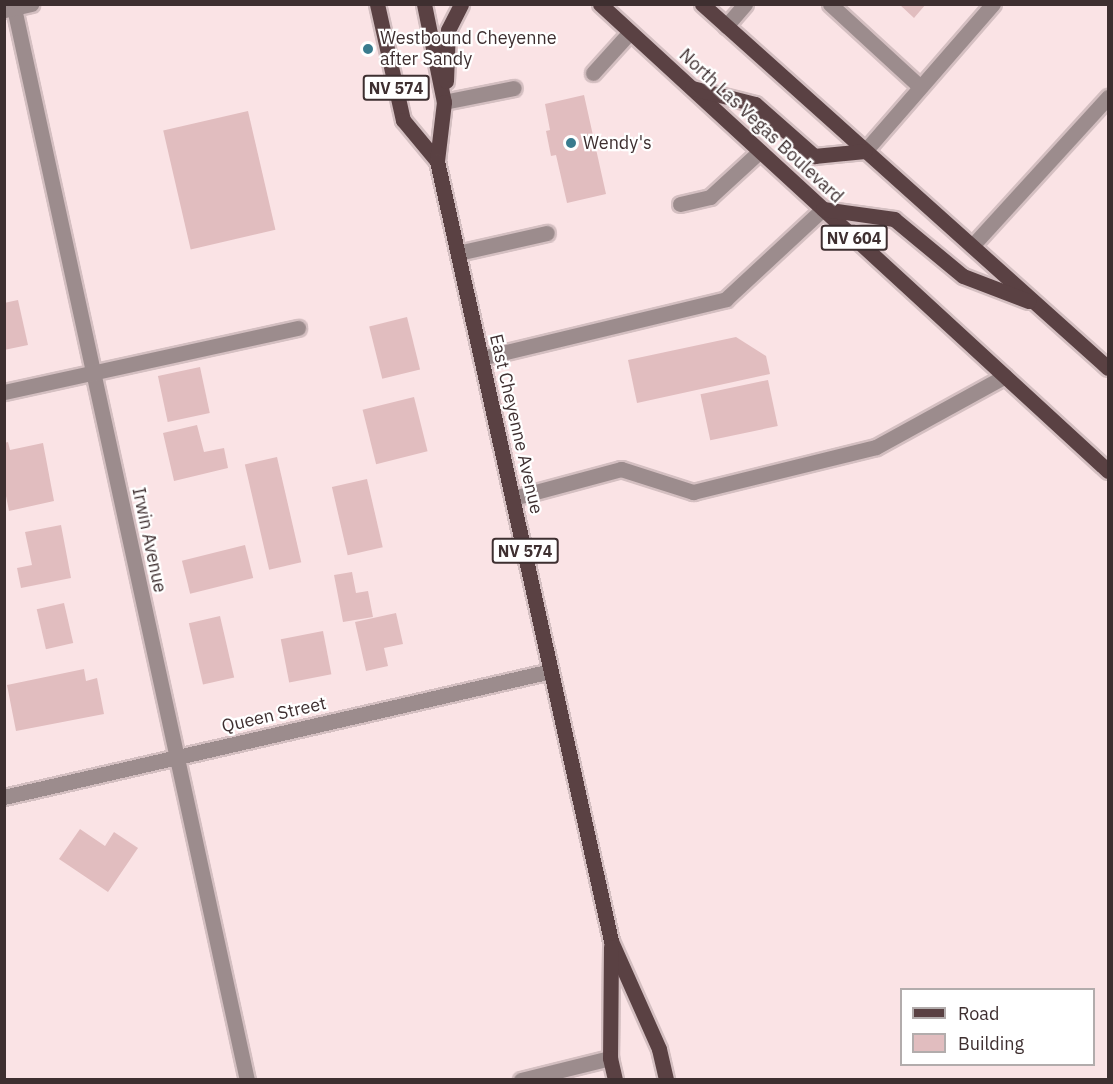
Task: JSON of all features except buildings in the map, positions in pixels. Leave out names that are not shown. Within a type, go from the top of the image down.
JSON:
[{"type":"main road","name":"East Cheyenne Avenue","points":[[377,4],[403,120],[437,161]]},
{"type":"main road","name":"East Cheyenne Avenue","points":[[424,4],[444,102],[437,161],[611,941],[659,1049],[666,1080]]},
{"type":"main road","points":[[444,102],[448,30],[460,4]]},
{"type":"main road","name":"North Las Vegas Boulevard","points":[[600,4],[1108,471]]},
{"type":"main road","points":[[702,4],[1036,304],[1106,361]]},
{"type":"main road","points":[[690,87],[755,104],[814,156],[865,151]]},
{"type":"main road","points":[[823,209],[894,219],[963,276],[1036,304]]},
{"type":"main road","name":"East Cheyenne Avenue","points":[[611,941],[610,1058],[615,1080]]},
{"type":"street","points":[[9,9],[31,4]]},
{"type":"street","points":[[726,26],[745,4]]},
{"type":"street","points":[[830,4],[918,85]]},
{"type":"street","points":[[865,151],[918,85],[993,4]]},
{"type":"street","name":"Irwin Avenue","points":[[9,9],[93,373],[247,1080]]},
{"type":"street","points":[[593,74],[630,32]]},
{"type":"street","points":[[444,102],[514,88]]},
{"type":"street","points":[[972,246],[1108,97]]},
{"type":"street","points":[[680,204],[710,197],[760,151]]},
{"type":"street","points":[[481,358],[726,300],[823,209]]},
{"type":"street","points":[[458,253],[547,233]]},
{"type":"street","points":[[4,392],[298,328]]},
{"type":"street","points":[[513,498],[621,469],[693,492],[842,456],[876,447],[1005,376]]},
{"type":"street","name":"Queen Street","points":[[4,797],[551,671]]},
{"type":"street","points":[[530,1078],[610,1058]]},
{"type":"place","name":"Westbound Cheyenne after Sandy","points":[[368,49]]},
{"type":"place","name":"Wendy's","points":[[571,143]]}]
